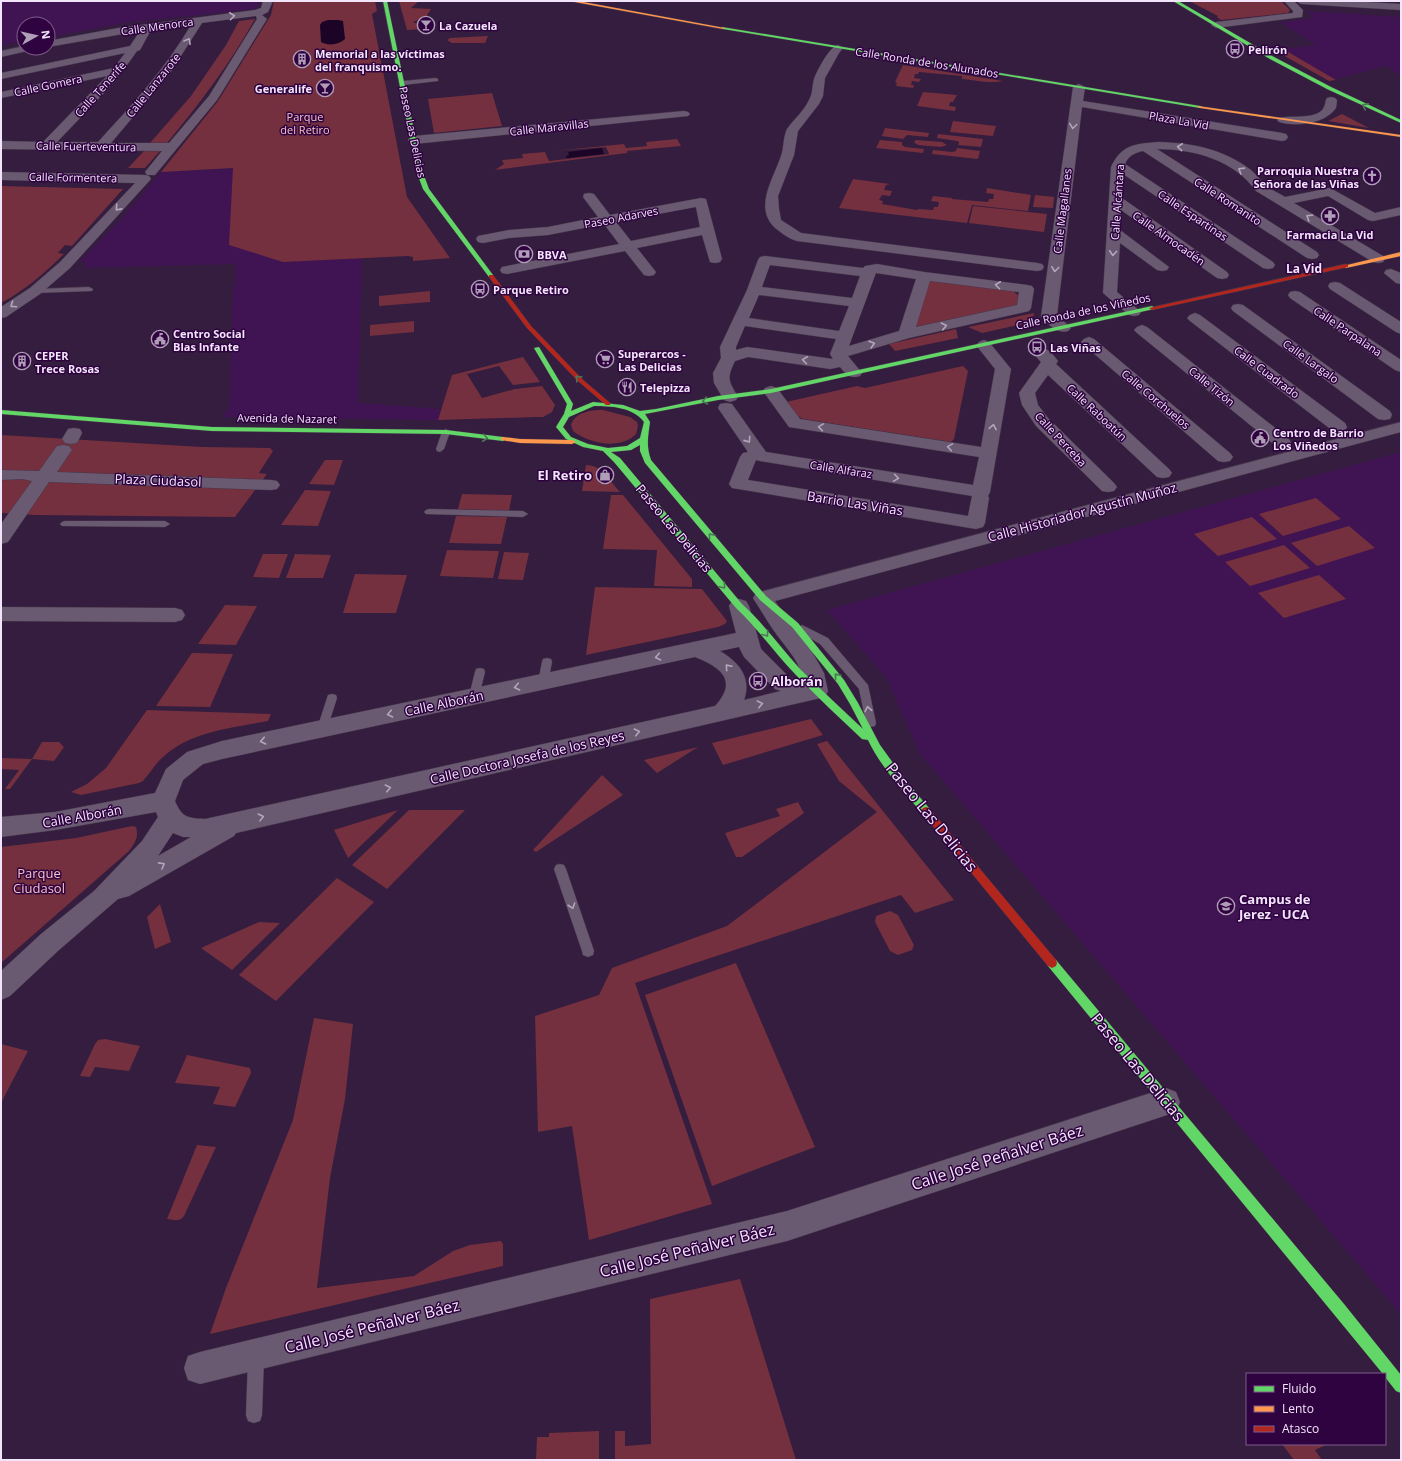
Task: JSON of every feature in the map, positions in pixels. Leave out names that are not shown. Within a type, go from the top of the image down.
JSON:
[{"type":"street","name":"Paseo Las Delicias","points":[[385,1],[403,83],[420,173],[426,189],[528,327],[541,338],[582,382],[608,404]]},
{"type":"street","name":"Calle Ronda de los Alunados","points":[[571,1],[693,24],[1338,129],[1401,135]]},
{"type":"street","points":[[1175,1],[1272,58],[1329,88],[1401,122]]},
{"type":"street","points":[[1216,25],[1298,14],[1298,10],[1289,1]]},
{"type":"street","points":[[1301,1],[1401,7]]},
{"type":"street","points":[[1,314],[35,291],[65,265],[148,175],[213,98],[262,19],[264,9]]},
{"type":"street","name":"Calle Menorca","points":[[56,43],[148,27],[257,13],[264,9]]},
{"type":"street","name":"Calle Lanzarote","points":[[101,146],[151,90],[183,48],[199,20]]},
{"type":"street","name":"Calle Tenerife","points":[[46,146],[118,70],[136,48],[148,27]]},
{"type":"street","points":[[1,76],[136,48]]},
{"type":"street","points":[[838,48],[834,52],[820,78],[817,96],[813,104],[792,131],[788,155],[772,196],[774,222],[797,237],[1037,267]]},
{"type":"street","points":[[1,54],[16,51]]},
{"type":"street","points":[[1272,58],[1296,77],[1334,101]]},
{"type":"street","name":"Calle Gomera","points":[[1,95],[118,70]]},
{"type":"street","name":"Calle Magallanes","points":[[1063,328],[1049,316],[1078,87]]},
{"type":"street","name":"Calle Ronda de los Alunados","points":[[1283,120],[1305,119],[1322,115],[1330,108],[1334,101]]},
{"type":"street","name":"Plaza La Vid","points":[[1076,102],[1282,137]]},
{"type":"street","name":"Calle Maravillas","points":[[414,140],[684,114]]},
{"type":"street","points":[[1376,123],[1401,135]]},
{"type":"street","name":"Calle Ronda de los Alunados","points":[[1338,129],[1370,137],[1388,144]]},
{"type":"street","name":"Calle Fuerteventura","points":[[1,145],[171,148]]},
{"type":"street","name":"Calle Alcántara","points":[[1134,312],[1110,293],[1118,165],[1120,159],[1127,152],[1145,147],[1164,146],[1184,147],[1204,151],[1218,156],[1256,179],[1261,188],[1284,201]]},
{"type":"street","name":"Calle Romanito","points":[[1145,147],[1312,255]]},
{"type":"street","name":"Calle Espartinas","points":[[1118,165],[1268,265]]},
{"type":"street","name":"Calle Formentera","points":[[1,176],[148,175]]},
{"type":"street","points":[[1284,201],[1330,192],[1373,217],[1401,211]]},
{"type":"street","points":[[589,197],[649,272]]},
{"type":"street","name":"Calle Almocadén","points":[[1116,200],[1222,275]]},
{"type":"street","points":[[1284,201],[1378,259]]},
{"type":"street","name":"Paseo Adarves","points":[[483,239],[509,234],[548,231],[701,202],[715,259]]},
{"type":"street","points":[[507,270],[708,230]]},
{"type":"street","points":[[1114,232],[1162,267]]},
{"type":"street","points":[[854,373],[841,357],[845,336],[857,303],[883,248]]},
{"type":"street","name":"Calle Ronda de los Viñedos","points":[[638,412],[725,405],[771,391],[1401,254]]},
{"type":"street","name":"Calle Alfaraz","points":[[872,271],[765,260],[754,290],[728,347],[729,358],[721,373],[725,405],[760,456],[980,495]]},
{"type":"street","points":[[729,358],[747,352],[830,364],[841,357],[906,334],[1024,308],[1028,289],[872,271]]},
{"type":"street","points":[[906,334],[924,276]]},
{"type":"street","points":[[1335,286],[1401,329]]},
{"type":"street","points":[[754,290],[857,303]]},
{"type":"street","name":"Calle Parpalana","points":[[1295,295],[1401,367]]},
{"type":"street","name":"Calle Largalo","points":[[1238,308],[1384,415]]},
{"type":"street","name":"Calle Cuadrado","points":[[1195,318],[1339,427]]},
{"type":"street","points":[[740,321],[845,336]]},
{"type":"street","name":"Paseo Las Delicias","points":[[528,327],[532,339],[570,404],[560,427],[563,435],[572,442],[606,451],[622,450],[634,446],[648,434]]},
{"type":"street","name":"Calle Tizón","points":[[1142,330],[1282,442]]},
{"type":"street","name":"Calle Corchuelos","points":[[1089,342],[1224,457]]},
{"type":"street","name":"Barrio Las Viñas","points":[[749,457],[738,484],[976,523],[1002,369],[984,345]]},
{"type":"street","name":"Calle Raboatún","points":[[1038,351],[1050,361],[1047,365],[1163,473]]},
{"type":"street","name":"Calle Perceba","points":[[1047,365],[1027,393],[1030,405],[1042,422],[1108,488]]},
{"type":"street","points":[[771,391],[795,423],[988,453]]},
{"type":"street","name":"Paseo Las Delicias","points":[[565,416],[580,407],[593,404],[608,404],[638,412],[645,418],[648,424],[648,434],[644,451],[648,462],[763,598],[784,630],[804,655],[813,673],[817,691]]},
{"type":"street","name":"Avenida de Nazaret","points":[[1,412],[212,429],[446,432],[520,441],[572,442]]},
{"type":"street","points":[[552,425],[565,416]]},
{"type":"street","name":"Calle Historiador Agustín Muñoz","points":[[763,598],[1401,427]]},
{"type":"street","points":[[446,432],[488,428]]},
{"type":"street","points":[[1,538],[23,475],[69,441]]},
{"type":"street","name":"Paseo Las Delicias","points":[[606,451],[617,460],[740,606],[750,614],[777,649],[817,691],[876,747]]},
{"type":"street","name":"Plaza Ciudasol","points":[[23,475],[271,484]]},
{"type":"street","name":"Paseo Las Delicias","points":[[763,598],[795,625],[841,682],[854,703],[876,747],[903,784],[1335,1304],[1401,1386]]},
{"type":"street","name":"Paseo Las Delicias","points":[[740,606],[751,652],[783,684],[817,691]]},
{"type":"street","points":[[1,614],[175,615]]},
{"type":"street","name":"Calle Alborán","points":[[1,827],[167,810],[174,775],[195,758],[222,750],[474,696],[545,672],[696,649],[748,638]]},
{"type":"street","points":[[696,649],[715,656],[726,664],[734,674],[737,687],[734,699],[722,713]]},
{"type":"street","name":"Calle Doctora Josefa de los Reyes","points":[[1,988],[50,942],[103,898],[150,848],[167,810],[183,827],[205,829],[817,691]]},
{"type":"street","name":"Calle Doctora Josefa de los Reyes","points":[[103,898],[237,823]]},
{"type":"street","name":"Calle José Peñalver Báez","points":[[200,1368],[787,1226],[1166,1102]]},
{"type":"lane","points":[[403,83],[436,80]]},
{"type":"lane","points":[[35,291],[89,289]]},
{"type":"lane","points":[[440,449],[446,432]]},
{"type":"lane","points":[[429,512],[523,514]]},
{"type":"lane","points":[[65,524],[165,524]]},
{"type":"lane","points":[[795,625],[824,640],[864,688],[876,747]]},
{"type":"lane","points":[[474,696],[480,672]]},
{"type":"lane","points":[[322,729],[332,698]]},
{"type":"lane","points":[[560,869],[588,951]]},
{"type":"lane","points":[[254,1415],[256,1354]]},
{"type":"shaded area","points":[[1,1],[260,1],[256,9],[131,22],[56,36],[56,16],[16,16],[16,42],[1,45]]},
{"type":"shaded area","points":[[1307,11],[1401,17],[1401,76],[1386,66],[1329,81],[1274,50],[1316,45],[1280,22],[1313,18]]},
{"type":"shaded area","points":[[328,20],[343,21],[345,39],[340,43],[327,44],[321,42],[320,25],[322,22]]},
{"type":"shaded area","points":[[602,148],[604,154],[567,158],[566,156],[569,155],[568,152]]},
{"type":"shaded area","points":[[233,168],[283,262],[362,258],[358,403],[441,409],[438,420],[223,417],[230,404],[233,286],[235,285],[236,264],[84,268],[87,262],[79,262],[122,218],[161,172]]},
{"type":"shaded area","name":"Campus de Jerez - UCA","points":[[1401,452],[1401,1314],[920,754],[886,677],[827,610]]},
{"type":"green space","name":"Parque del Retiro","points":[[274,1],[375,1],[377,11],[372,14],[407,197],[450,258],[413,261],[413,257],[408,256],[283,262],[229,245],[233,168],[161,172],[218,101],[271,15]]},
{"type":"green space","points":[[399,1],[419,1],[411,8],[431,9],[426,17],[413,22],[425,27],[425,29],[407,30]]},
{"type":"green space","points":[[1189,1],[1281,1],[1290,10],[1288,13],[1221,20],[1217,17],[1218,16]]},
{"type":"green space","points":[[255,19],[214,83],[167,143],[150,143],[191,96],[226,45],[239,21]]},
{"type":"green space","points":[[488,36],[485,43],[452,43],[447,40],[450,38]]},
{"type":"green space","points":[[1283,49],[1336,80],[1329,81],[1274,50]]},
{"type":"green space","points":[[903,65],[1003,81],[982,82],[962,79],[962,76],[919,72],[918,74],[915,74],[914,78],[921,79],[919,82],[912,81],[911,85],[914,85],[913,88],[896,86],[897,83],[895,82]]},
{"type":"green space","points":[[923,92],[957,95],[953,102],[950,102],[949,106],[956,107],[955,111],[917,106]]},
{"type":"green space","points":[[492,93],[502,126],[434,133],[428,99]]},
{"type":"green space","points":[[1342,114],[1369,128],[1328,121]]},
{"type":"green space","points":[[953,121],[996,126],[993,136],[950,132]]},
{"type":"green space","points":[[885,128],[929,133],[928,137],[907,135],[903,139],[882,136]]},
{"type":"green space","points":[[938,134],[983,139],[981,147],[958,145],[959,142],[957,141],[937,138]]},
{"type":"green space","points":[[677,139],[681,146],[627,151],[627,153],[495,170],[504,164],[502,160],[523,158],[522,154],[545,152],[549,161],[609,154],[606,147],[553,151],[624,144],[626,148],[647,146],[646,142]]},
{"type":"green space","points":[[880,140],[902,142],[902,145],[905,147],[924,149],[923,153],[876,148]]},
{"type":"green space","points":[[916,140],[942,142],[947,145],[941,147],[918,145],[914,142]]},
{"type":"green space","points":[[957,148],[980,151],[978,159],[932,154],[933,150],[952,152],[956,151]]},
{"type":"green space","points":[[144,151],[160,151],[145,168],[128,168]]},
{"type":"green space","points":[[853,179],[890,184],[886,185],[884,190],[892,191],[890,196],[882,195],[879,200],[883,201],[882,204],[917,210],[933,210],[934,207],[938,207],[939,202],[931,201],[933,196],[988,202],[989,199],[993,199],[994,194],[986,193],[987,188],[1031,195],[1028,211],[972,205],[967,223],[839,208]]},
{"type":"green space","points":[[1,186],[123,189],[72,246],[65,245],[58,253],[64,254],[57,261],[26,287],[1,303]]},
{"type":"green space","points":[[1035,195],[1054,197],[1053,208],[1033,207]]},
{"type":"green space","points":[[973,206],[1047,214],[1044,232],[969,223]]},
{"type":"green space","points":[[929,280],[1013,291],[1019,296],[1017,306],[917,327],[916,326]]},
{"type":"green space","points":[[430,291],[430,302],[379,306],[379,296]]},
{"type":"green space","points":[[1034,313],[1032,322],[982,333],[968,327]]},
{"type":"green space","points":[[414,321],[414,332],[370,336],[370,325]]},
{"type":"green space","points":[[956,329],[958,338],[895,351],[889,344]]},
{"type":"green space","points":[[523,357],[540,382],[513,385],[499,366],[467,374],[482,398],[515,389],[542,386],[555,405],[552,412],[543,417],[438,420],[452,375]]},
{"type":"green space","points":[[963,366],[968,371],[954,439],[951,442],[803,419],[797,416],[786,402],[857,386],[865,388]]},
{"type":"green space","points":[[603,410],[630,417],[637,422],[638,426],[636,434],[630,439],[614,444],[596,442],[580,436],[573,431],[571,425],[576,417],[589,411]]},
{"type":"green space","points":[[1,435],[202,447],[270,448],[273,451],[259,473],[267,474],[235,517],[34,515],[2,513],[1,515]]},
{"type":"green space","points":[[325,460],[343,460],[334,485],[309,484]]},
{"type":"green space","points":[[586,465],[597,468],[601,471],[620,492],[582,491]]},
{"type":"green space","points":[[305,490],[331,491],[318,526],[281,525]]},
{"type":"green space","points":[[462,494],[512,495],[509,511],[458,509]]},
{"type":"green space","points":[[611,495],[623,495],[692,579],[692,587],[654,586],[657,550],[603,549]]},
{"type":"green space","points":[[1316,498],[1341,519],[1283,536],[1259,514]]},
{"type":"green space","points":[[456,516],[507,517],[501,544],[449,543]]},
{"type":"green space","points":[[1252,517],[1277,539],[1218,556],[1194,534]]},
{"type":"green space","points":[[1349,526],[1375,548],[1317,566],[1291,543]]},
{"type":"green space","points":[[1284,545],[1310,568],[1250,586],[1225,562]]},
{"type":"green space","points":[[447,550],[499,551],[493,578],[440,576]]},
{"type":"green space","points":[[504,552],[529,553],[523,580],[498,579]]},
{"type":"green space","points":[[263,554],[288,554],[279,578],[253,577]]},
{"type":"green space","points":[[295,554],[331,555],[323,578],[286,578]]},
{"type":"green space","points":[[355,574],[407,575],[396,613],[343,613]]},
{"type":"green space","points":[[1319,575],[1346,599],[1284,618],[1258,593]]},
{"type":"green space","points":[[595,587],[702,589],[727,621],[725,624],[718,627],[586,655]]},
{"type":"green space","points":[[225,605],[257,606],[236,645],[198,644]]},
{"type":"green space","points":[[192,653],[233,654],[210,707],[156,706]]},
{"type":"green space","points":[[147,710],[271,714],[268,721],[212,732],[186,741],[163,757],[143,781],[139,783],[81,795],[71,792],[87,784],[106,768]]},
{"type":"green space","points":[[811,719],[823,735],[723,765],[712,743]]},
{"type":"green space","points":[[827,741],[954,900],[915,913],[901,895],[635,983],[712,1204],[589,1240],[572,1126],[538,1132],[535,1016],[599,995],[612,968],[727,926],[877,812],[839,781],[817,744]]},
{"type":"green space","points":[[42,742],[59,742],[64,747],[54,761],[32,759]]},
{"type":"green space","points":[[698,747],[657,773],[644,760]]},
{"type":"green space","points":[[1,758],[32,759],[10,789],[5,789],[19,770],[1,769]]},
{"type":"green space","points":[[602,775],[623,795],[536,852],[533,850]]},
{"type":"green space","points":[[798,802],[804,813],[742,857],[736,857],[725,833],[780,816],[776,809]]},
{"type":"green space","points":[[398,810],[348,858],[334,830]]},
{"type":"green space","points":[[409,810],[465,810],[387,889],[352,865]]},
{"type":"green space","name":"Parque Ciudasol","points":[[132,826],[136,827],[137,837],[135,843],[129,851],[1,963],[1,847],[76,838]]},
{"type":"green space","points":[[337,878],[374,902],[276,1001],[239,975]]},
{"type":"green space","points":[[160,904],[171,942],[155,949],[147,917]]},
{"type":"green space","points":[[890,911],[898,915],[914,945],[912,950],[898,955],[890,951],[875,922],[876,916]]},
{"type":"green space","points":[[259,922],[280,923],[232,970],[201,948]]},
{"type":"green space","points":[[736,963],[815,1147],[712,1186],[645,995]]},
{"type":"green space","points":[[314,1018],[353,1024],[345,1099],[330,1178],[317,1288],[414,1276],[453,1251],[470,1245],[501,1241],[503,1244],[503,1266],[210,1334],[226,1288],[293,1120]]},
{"type":"green space","points":[[105,1039],[140,1046],[129,1071],[95,1067],[90,1077],[80,1076],[95,1044],[98,1040]]},
{"type":"green space","points":[[1,1044],[28,1051],[1,1103]]},
{"type":"green space","points":[[187,1055],[250,1068],[251,1073],[235,1107],[213,1104],[220,1087],[175,1083]]},
{"type":"green space","points":[[197,1145],[216,1147],[184,1216],[179,1220],[167,1219]]},
{"type":"green space","points":[[740,1279],[796,1460],[615,1460],[615,1431],[625,1431],[625,1446],[651,1444],[650,1299]]},
{"type":"green space","points":[[599,1431],[599,1460],[536,1460],[537,1437],[549,1437],[549,1433]]},
{"type":"green space","points":[[1283,1445],[1326,1445],[1315,1450],[1322,1460],[1294,1460]]},
{"type":"traffic: fast","points":[[385,1],[420,173],[426,189],[491,276]]},
{"type":"traffic: fast","points":[[1175,1],[1272,58],[1329,88],[1401,122]]},
{"type":"traffic: fast","points":[[723,28],[1200,107]]},
{"type":"traffic: fast","points":[[638,413],[656,411],[718,398],[771,391],[1152,308]]},
{"type":"traffic: fast","points":[[537,348],[570,404],[567,413]]},
{"type":"traffic: fast","points":[[593,404],[615,405],[631,409],[643,416],[647,422],[644,439],[629,448],[608,450],[586,446],[568,438],[560,427],[566,416],[593,404]]},
{"type":"traffic: fast","points":[[1,412],[212,429],[446,432],[503,439]]},
{"type":"traffic: fast","points":[[643,440],[644,451],[648,461],[763,598],[795,625],[841,682],[854,703],[876,747],[903,784],[926,811]]},
{"type":"traffic: fast","points":[[606,451],[617,460],[739,606],[755,621],[778,650],[799,673],[865,737]]},
{"type":"traffic: fast","points":[[1052,963],[1401,1386]]},
{"type":"traffic: slow","points":[[571,1],[723,28]]},
{"type":"traffic: slow","points":[[1200,107],[1401,136]]},
{"type":"traffic: slow","points":[[1346,266],[1401,254]]},
{"type":"traffic: slow","points":[[503,439],[520,441],[572,442]]},
{"type":"traffic: jam","points":[[1152,308],[1346,266]]},
{"type":"traffic: jam","points":[[491,276],[529,327],[580,380],[608,404]]},
{"type":"traffic: jam","points":[[926,811],[1052,963]]},
{"type":"place","name":"La Cazuela","points":[[426,25]]},
{"type":"place","name":"Pelirón","points":[[1235,49]]},
{"type":"place","name":"Memorial a las víctimas del franquismo.","points":[[302,59]]},
{"type":"place","name":"Generalife","points":[[325,88]]},
{"type":"place","name":"Parroquia Nuestra Señora de las Viñas","points":[[1372,176]]},
{"type":"place","name":"Farmacia La Vid","points":[[1330,216]]},
{"type":"place","name":"BBVA","points":[[524,254]]},
{"type":"place","name":"Parque Retiro","points":[[480,289]]},
{"type":"place","name":"Centro Social Blas Infante","points":[[160,339]]},
{"type":"place","name":"Las Viñas","points":[[1037,347]]},
{"type":"place","name":"Superarcos - Las Delicias","points":[[605,359]]},
{"type":"place","name":"CEPER Trece Rosas","points":[[22,361]]},
{"type":"place","name":"Telepizza","points":[[627,387]]},
{"type":"place","name":"Centro de Barrio Los Viñedos","points":[[1260,438]]},
{"type":"place","name":"El Retiro","points":[[605,475]]},
{"type":"place","name":"Alborán","points":[[758,681]]},
{"type":"place","name":"Campus de Jerez - UCA","points":[[1226,906]]},
{"type":"district","name":"La Vid","points":[[1304,268]]}]
